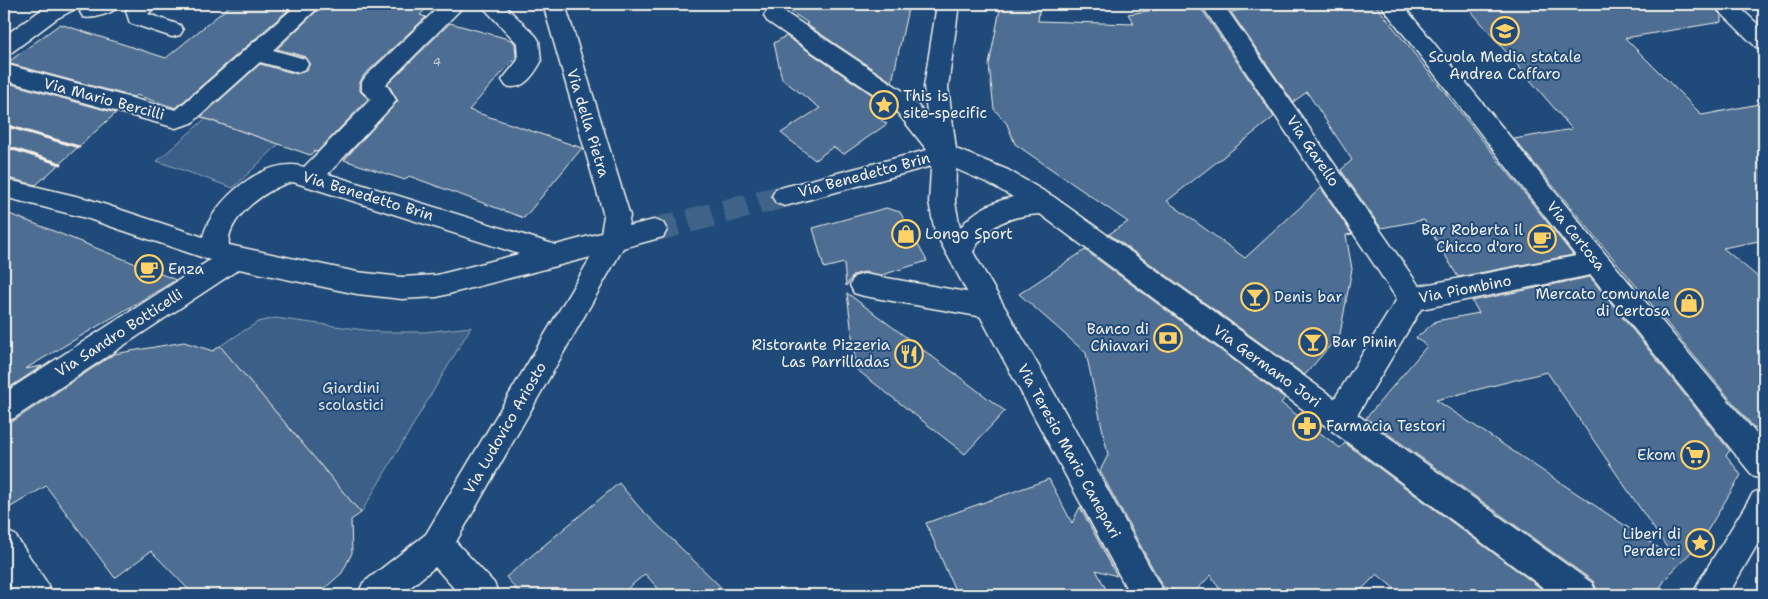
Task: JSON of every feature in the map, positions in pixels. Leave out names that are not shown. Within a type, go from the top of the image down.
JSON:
[{"type":"street","points":[[4,47],[48,14],[67,4]]},
{"type":"street","points":[[146,4],[137,11],[138,18],[172,30]]},
{"type":"street","name":"Via Mario Bercilli","points":[[4,72],[176,118],[184,117],[311,4]]},
{"type":"street","points":[[309,178],[381,104],[383,96],[374,91],[374,82],[455,4]]},
{"type":"street","points":[[491,4],[528,41],[530,62],[514,80]]},
{"type":"street","name":"Via della Pietra","points":[[554,4],[617,216],[614,242]]},
{"type":"street","name":"Via Teresio Mario Canepari","points":[[948,4],[936,88],[944,154],[942,202],[948,232],[1148,595]]},
{"type":"street","name":"Via Garello","points":[[1212,4],[1357,215],[1412,299]]},
{"type":"street","name":"Via Certosa","points":[[1391,4],[1597,263],[1764,466]]},
{"type":"street","points":[[1723,4],[1764,42]]},
{"type":"street","points":[[775,16],[901,101],[944,154]]},
{"type":"street","points":[[257,53],[297,64]]},
{"type":"street","name":"Via Benedetto Brin","points":[[784,196],[944,154]]},
{"type":"street","name":"Via Germano Jori","points":[[944,154],[999,177],[1044,204],[1580,595]]},
{"type":"street","name":"Via Benedetto Brin","points":[[226,255],[215,240],[220,225],[226,216],[251,191],[277,175],[285,173],[309,178],[558,256]]},
{"type":"street","points":[[4,188],[88,209],[226,255],[357,282],[402,288],[437,286],[614,242],[654,230]]},
{"type":"street","points":[[959,253],[967,235],[979,222],[997,212],[1017,205],[1044,204]]},
{"type":"street","name":"Via Ludovico Ariosto","points":[[376,595],[437,545],[614,242]]},
{"type":"street","name":"Via Sandro Botticelli","points":[[4,409],[226,255]]},
{"type":"street","name":"Via Piombino","points":[[1339,418],[1412,299],[1597,263]]},
{"type":"street","points":[[864,285],[989,307]]},
{"type":"street","points":[[1710,595],[1764,503]]},
{"type":"street","points":[[437,545],[482,595]]},
{"type":"street","points":[[4,546],[35,595]]},
{"type":"green space","points":[[205,119],[279,144],[233,188],[157,161]]},
{"type":"green space","name":"Giardini scolastici","points":[[275,318],[380,332],[425,332],[471,327],[361,513],[220,346],[258,322]]},
{"type":"building","points":[[232,4],[295,4],[176,108],[136,95],[134,97],[7,63],[60,24],[166,58]]},
{"type":"building","points":[[324,4],[431,4],[420,15],[426,17],[364,75],[360,82],[360,91],[368,99],[317,152],[314,151],[310,155],[201,117],[260,64],[297,74],[307,70],[310,63],[306,57],[277,49]]},
{"type":"building","points":[[779,4],[909,4],[892,82],[806,24],[808,23]]},
{"type":"building","points":[[1001,4],[1040,4],[1038,21],[1134,24],[1128,14],[1161,9],[1159,4],[1198,4],[1274,117],[1167,201],[1245,258],[1321,188],[1352,234],[1346,235],[1352,269],[1340,334],[1305,375],[1109,234],[1128,222],[1015,144],[1007,124],[994,109],[989,65]]},
{"type":"building","points":[[1269,4],[1375,4],[1573,255],[1458,277],[1424,220],[1381,228],[1341,170],[1352,160],[1307,92],[1293,102],[1231,12]]},
{"type":"building","points":[[1465,4],[1710,4],[1721,15],[1721,22],[1625,38],[1702,115],[1764,103],[1764,240],[1723,248],[1764,282],[1764,421],[1755,429],[1514,139],[1572,129]]},
{"type":"building","points":[[450,23],[512,40],[515,44],[516,57],[469,110],[582,148],[524,218],[409,176],[405,180],[344,160],[398,101],[388,84]]},
{"type":"building","points":[[786,36],[887,105],[886,111],[877,117],[887,124],[844,154],[833,147],[815,160],[781,133],[820,108],[782,79],[774,43]]},
{"type":"building","points":[[4,82],[116,113],[36,185],[4,177]]},
{"type":"building","points":[[886,208],[900,212],[927,261],[882,275],[864,272],[853,275],[846,286],[844,263],[824,268],[813,228]]},
{"type":"building","points":[[4,212],[176,280],[25,369],[42,366],[4,391]]},
{"type":"building","points":[[1085,250],[1285,398],[1281,403],[1340,448],[1345,443],[1550,595],[1402,595],[1377,574],[1356,595],[1223,595],[1211,575],[1192,595],[1163,587],[1100,471],[1108,455],[1086,353],[1019,294]]},
{"type":"building","points":[[1590,277],[1730,451],[1726,455],[1741,475],[1700,543],[1667,577],[1655,595],[1599,595],[1593,581],[1366,418],[1427,346],[1416,338],[1436,321],[1479,313],[1472,301]],"holes":[[[1547,372],[1674,558],[1436,400]]]},
{"type":"building","points":[[847,293],[1005,411],[965,454],[856,369]]},
{"type":"building","points":[[184,342],[213,351],[220,346],[361,513],[351,520],[352,553],[342,573],[317,595],[194,595],[151,551],[115,578],[46,486],[4,511],[4,424],[15,420],[114,354]]},
{"type":"building","points":[[1049,479],[1072,523],[1080,507],[1117,576],[1096,570],[1109,595],[957,595],[926,523]]},
{"type":"building","points":[[619,483],[639,507],[729,595],[664,595],[645,574],[620,595],[521,595],[506,577]]},
{"type":"tunnel","points":[[654,230],[785,196]]},
{"type":"railway","points":[[1755,4],[1764,12]]},
{"type":"railway","points":[[4,125],[79,147]]},
{"type":"railway","points":[[4,146],[61,164]]},
{"type":"place","name":"Scuola Media statale Andrea Caffaro","points":[[1505,31]]},
{"type":"place","name":"This is site-specific","points":[[884,105]]},
{"type":"place","name":"Longo Sport","points":[[906,234]]},
{"type":"place","name":"Bar Roberta il Chicco d'oro","points":[[1542,239]]},
{"type":"place","name":"Enza","points":[[149,269]]},
{"type":"place","name":"Denis bar","points":[[1255,297]]},
{"type":"place","name":"Mercato comunale di Certosa","points":[[1689,303]]},
{"type":"place","name":"Banco di Chiavari","points":[[1168,338]]},
{"type":"place","name":"Bar Pinin","points":[[1313,342]]},
{"type":"place","name":"Ristorante Pizzeria Las Parrilladas","points":[[909,354]]},
{"type":"place","name":"Farmacia Testori","points":[[1307,426]]},
{"type":"place","name":"Ekom","points":[[1695,455]]},
{"type":"place","name":"Liberi di Perderci","points":[[1700,543]]}]
